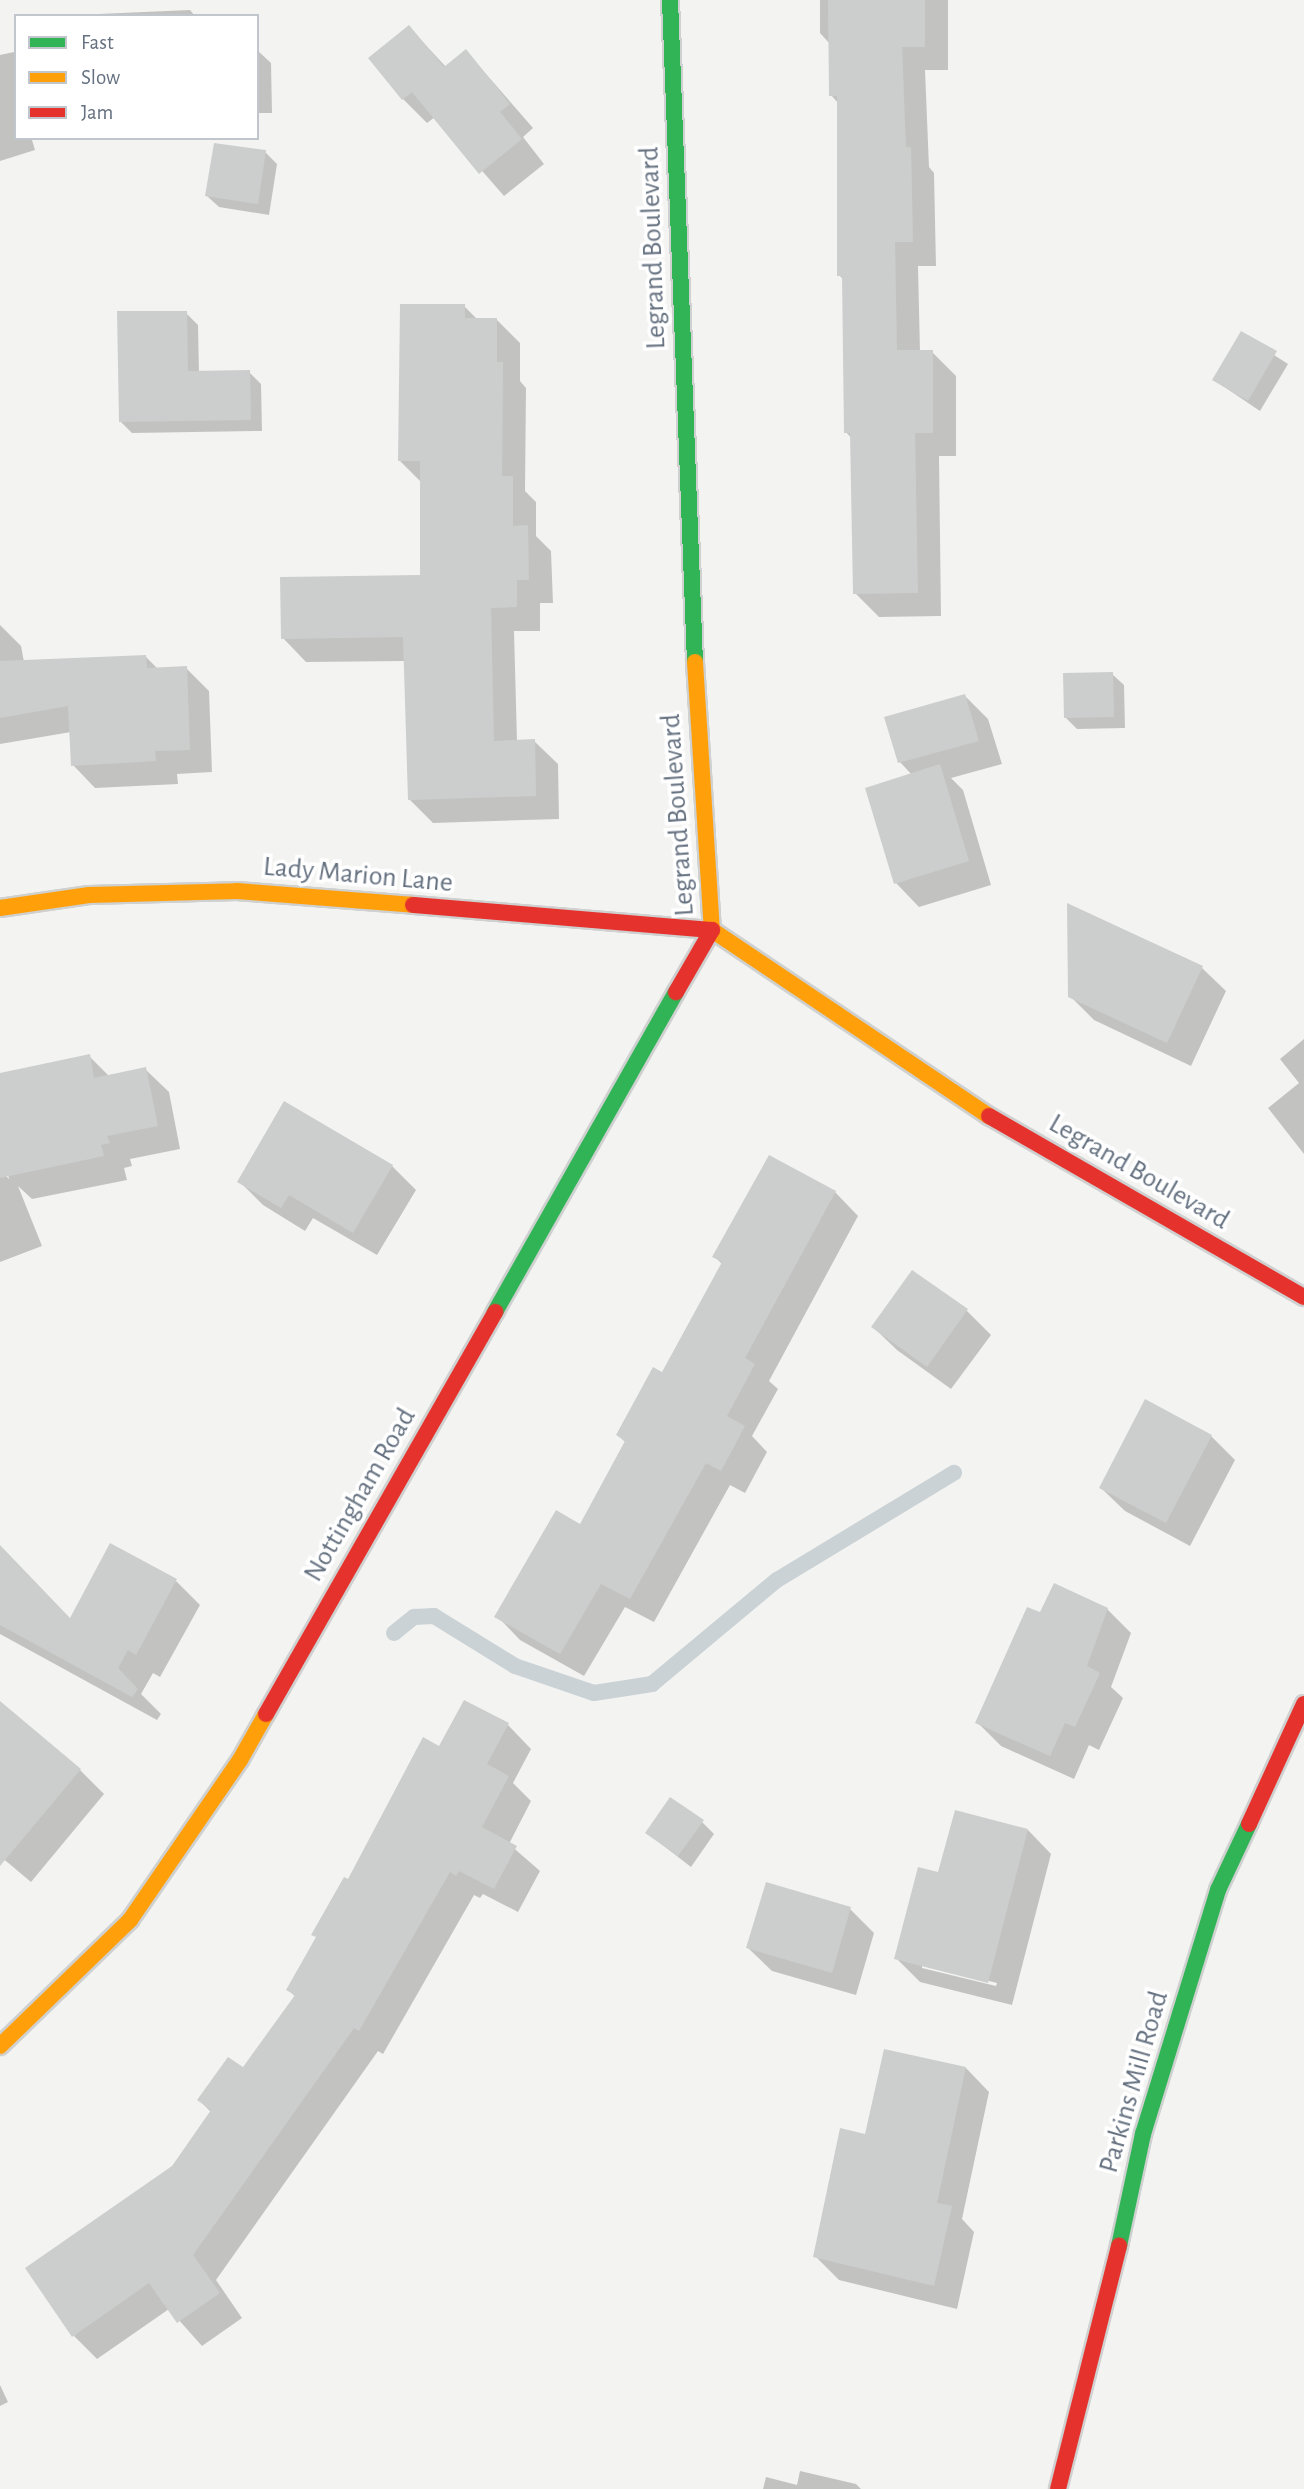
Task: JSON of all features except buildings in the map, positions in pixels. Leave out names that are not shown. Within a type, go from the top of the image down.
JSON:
[{"type":"street","name":"Legrand Boulevard","points":[[670,0],[696,700],[712,930],[951,1094],[1304,1297]]},
{"type":"street","name":"Lady Marion Lane","points":[[0,908],[89,895],[237,891],[712,930]]},
{"type":"street","name":"Nottingham Road","points":[[0,2046],[130,1920],[240,1760],[712,930]]},
{"type":"street","name":"Parkins Mill Road","points":[[1058,2489],[1107,2305],[1143,2134],[1214,1903],[1304,1704]]},
{"type":"waterway","points":[[394,1633],[414,1617],[434,1616],[515,1666],[594,1693],[652,1684],[777,1580],[954,1473]]},
{"type":"traffic: fast","points":[[670,0],[695,662]]},
{"type":"traffic: fast","points":[[495,1312],[676,992]]},
{"type":"traffic: fast","points":[[1119,2246],[1143,2134],[1218,1890],[1249,1824]]},
{"type":"traffic: slow","points":[[695,662],[712,930],[989,1116]]},
{"type":"traffic: slow","points":[[0,908],[89,895],[237,891],[413,905]]},
{"type":"traffic: slow","points":[[0,2046],[130,1920],[240,1760],[266,1714]]},
{"type":"traffic: jam","points":[[413,905],[712,930],[676,992]]},
{"type":"traffic: jam","points":[[989,1116],[1304,1297]]},
{"type":"traffic: jam","points":[[266,1714],[495,1312]]},
{"type":"traffic: jam","points":[[1249,1824],[1304,1704]]},
{"type":"traffic: jam","points":[[1058,2489],[1119,2246]]}]
